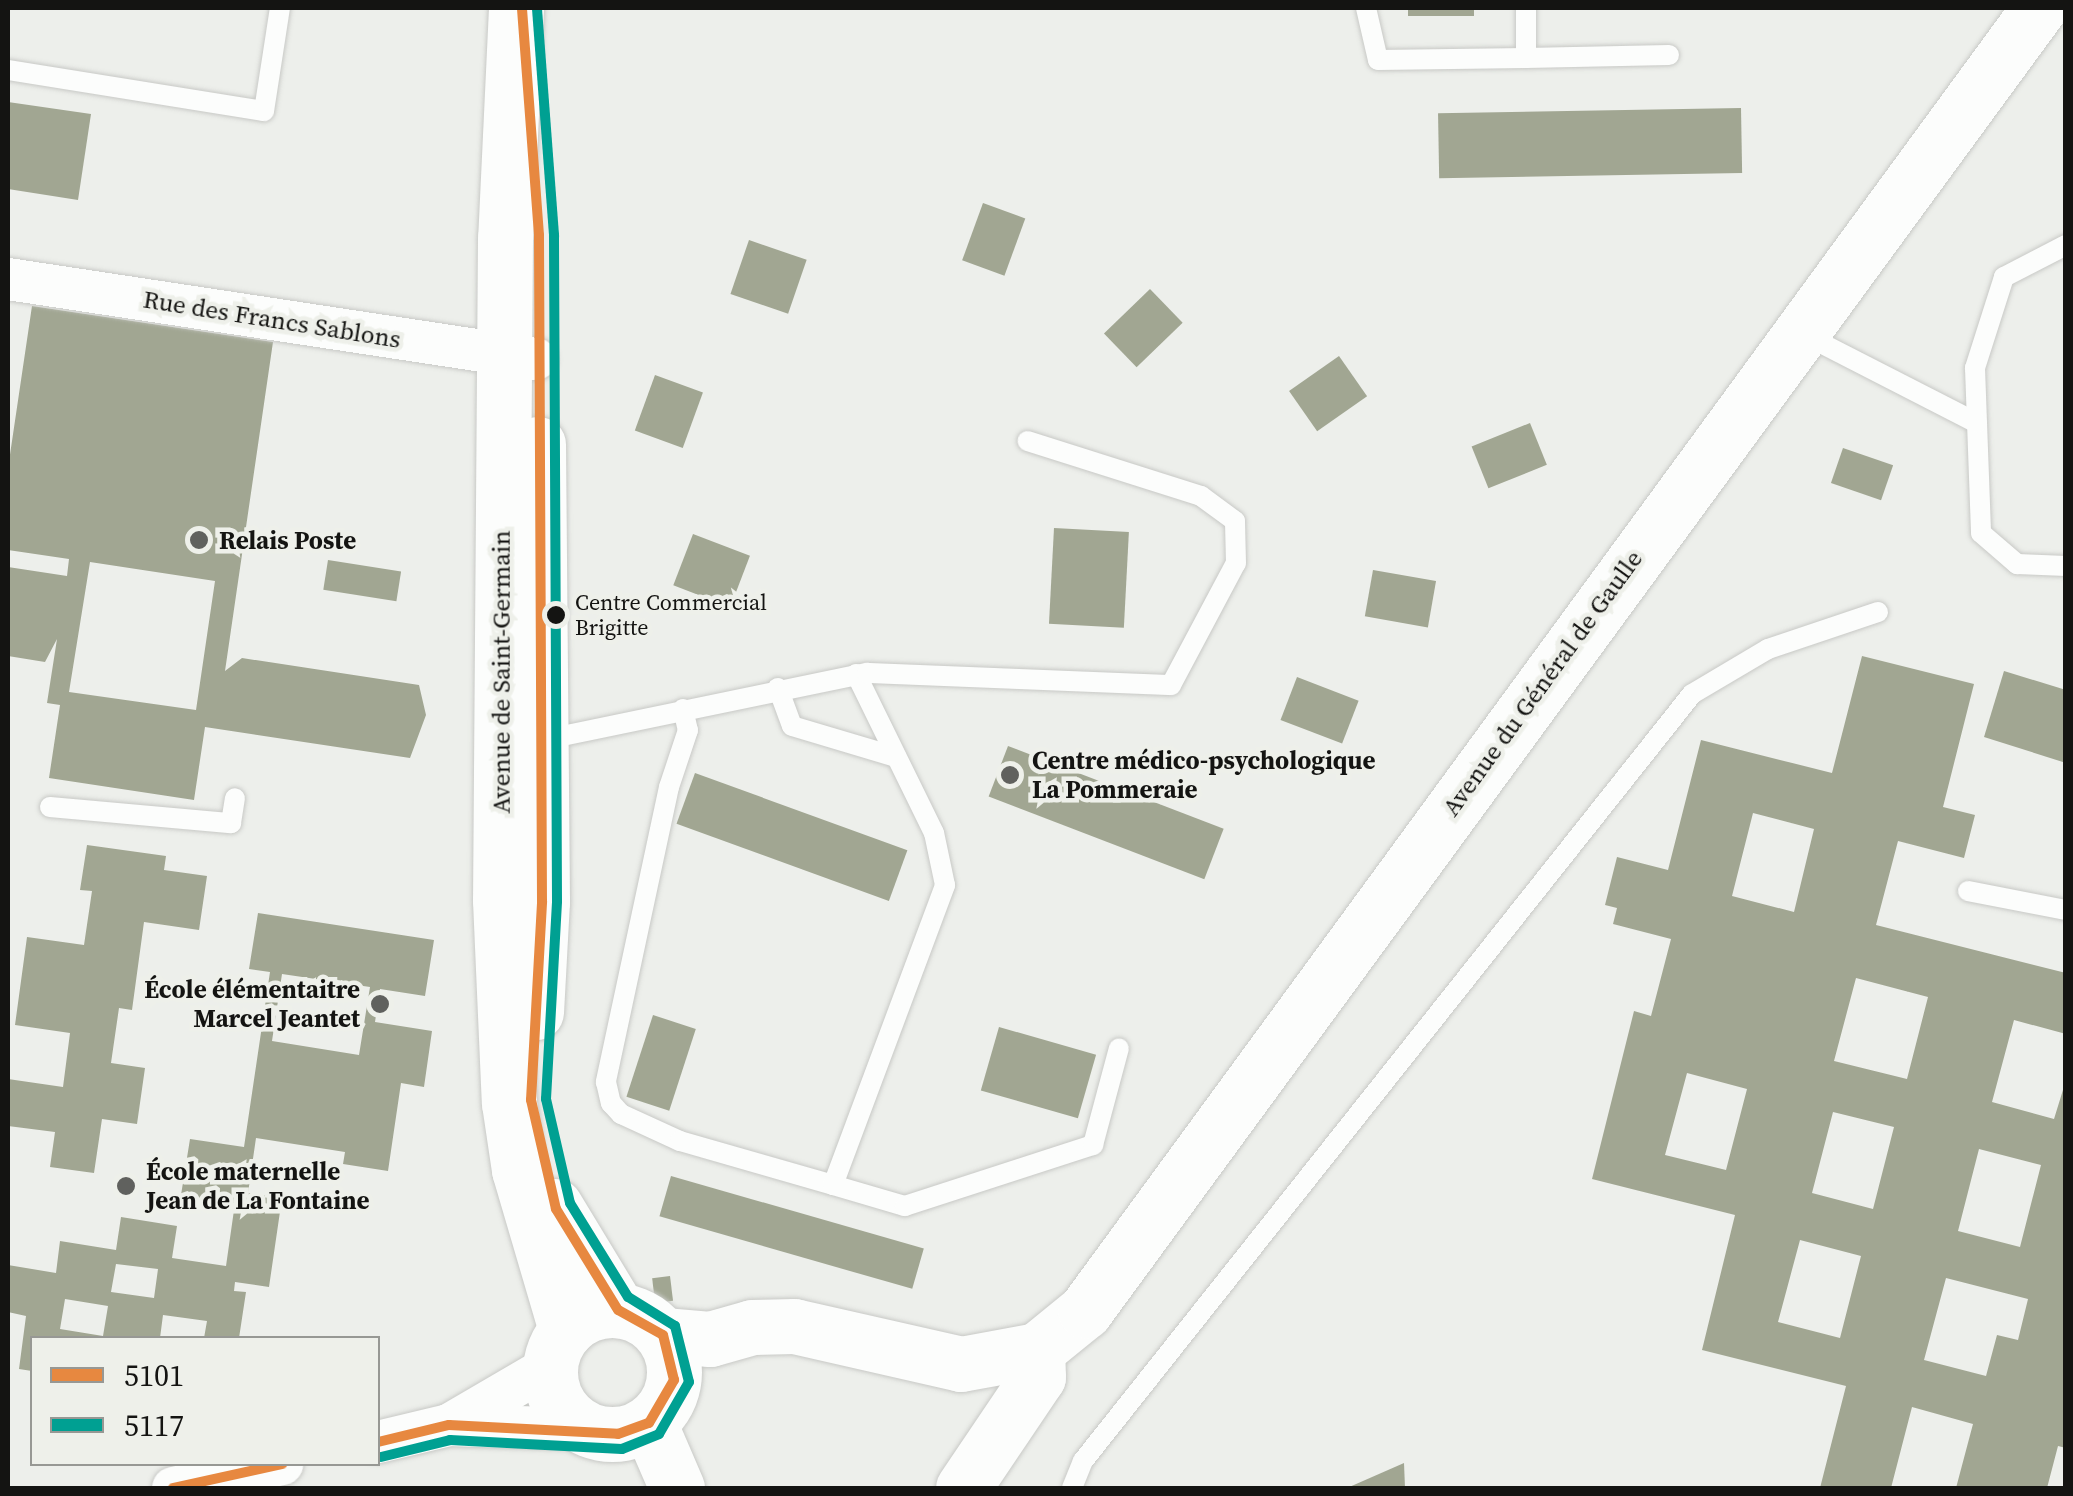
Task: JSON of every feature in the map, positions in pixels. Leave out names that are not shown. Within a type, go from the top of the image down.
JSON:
[{"type":"main road","name":"Avenue de Saint-Germain","points":[[519,8],[539,235],[520,357],[520,742],[509,1103],[519,1170],[558,1348],[558,1403],[586,1429]]},
{"type":"main road","name":"Avenue du Général de Gaulle","points":[[663,1357],[752,1327],[794,1326],[961,1364],[1037,1350],[1084,1311],[2039,8]]},
{"type":"main road","name":"Avenue de Saint-Germain","points":[[520,742],[542,901],[531,1100],[556,1208],[663,1357],[677,1488]]},
{"type":"main road","points":[[558,1348],[581,1318],[663,1357],[618,1434],[586,1429]]},
{"type":"main road","points":[[963,1488],[1038,1377],[1037,1350]]},
{"type":"street","name":"Rue des Francs Sablons","points":[[8,279],[520,357]]},
{"type":"street","points":[[449,1425],[558,1348]]},
{"type":"street","points":[[380,1442],[449,1425],[586,1429]]},
{"type":"street","points":[[173,1488],[273,1466]]},
{"type":"lane","points":[[8,70],[264,111],[280,8]]},
{"type":"lane","points":[[1366,8],[1378,60],[1669,55]]},
{"type":"lane","points":[[1526,8],[1526,58]]},
{"type":"lane","points":[[2066,245],[2004,278],[1975,368],[1981,533],[2017,564],[2066,566]]},
{"type":"lane","points":[[1798,332],[1977,423]]},
{"type":"lane","points":[[520,742],[856,674],[1171,684],[1236,563],[1235,521],[1201,496],[1028,442]]},
{"type":"lane","points":[[1072,1488],[1083,1461],[1692,694],[1768,649],[1878,612]]},
{"type":"lane","points":[[832,1185],[945,885],[934,833],[856,674]]},
{"type":"lane","points":[[778,688],[792,726],[896,756]]},
{"type":"lane","points":[[683,709],[688,730],[669,787],[606,1082],[612,1103],[621,1114],[680,1141],[905,1206],[1093,1146],[1119,1048]]},
{"type":"lane","points":[[50,806],[231,823],[235,798]]},
{"type":"lane","points":[[1968,890],[2066,910]]},
{"type":"building","points":[[1408,8],[1474,8],[1474,16],[1408,16]]},
{"type":"building","points":[[8,102],[91,114],[78,200],[8,189]]},
{"type":"building","points":[[1741,108],[1742,173],[1439,178],[1438,113]]},
{"type":"building","points":[[983,203],[1025,218],[1004,276],[962,260]]},
{"type":"building","points":[[749,240],[807,260],[788,314],[730,294]]},
{"type":"building","points":[[1150,289],[1183,323],[1137,367],[1104,333]]},
{"type":"building","points":[[32,306],[273,342],[225,671],[242,658],[419,685],[426,715],[410,758],[205,727],[194,800],[49,778],[60,705],[47,703],[57,639],[45,662],[8,656],[8,567],[67,576],[69,559],[8,550],[8,468]],"holes":[[[90,562],[215,581],[196,710],[69,692]]]},
{"type":"building","points":[[1339,356],[1367,396],[1317,431],[1289,391]]},
{"type":"building","points":[[655,375],[703,392],[683,448],[635,430]]},
{"type":"building","points":[[1530,423],[1547,465],[1488,488],[1472,447]]},
{"type":"building","points":[[1843,448],[1893,465],[1881,500],[1831,483]]},
{"type":"building","points":[[1054,528],[1129,532],[1124,628],[1049,624]]},
{"type":"building","points":[[693,534],[750,556],[730,607],[673,585]]},
{"type":"building","points":[[328,560],[401,572],[396,601],[323,590]]},
{"type":"building","points":[[1373,570],[1436,581],[1428,627],[1365,616]]},
{"type":"building","points":[[1862,656],[1974,684],[1943,807],[1975,815],[1964,858],[1898,841],[1876,925],[2066,973],[2066,1034],[2014,1020],[1992,1102],[2054,1119],[2066,1080],[2066,1448],[2058,1446],[2047,1488],[1956,1488],[1973,1424],[1912,1407],[1891,1488],[1820,1488],[1846,1386],[1702,1350],[1735,1215],[1592,1179],[1634,1011],[1651,1016],[1671,939],[1613,924],[1617,908],[1605,905],[1617,857],[1668,870],[1701,740],[1832,773]],"holes":[[[1753,813],[1814,829],[1794,912],[1732,896]],[[1856,978],[1928,997],[1907,1079],[1834,1061]],[[1687,1073],[1747,1089],[1726,1170],[1665,1155]],[[1833,1112],[1894,1127],[1873,1209],[1812,1193]],[[1979,1149],[2041,1165],[2020,1247],[1958,1231]],[[1800,1240],[1861,1256],[1840,1338],[1778,1322]],[[1946,1278],[2028,1299],[2018,1340],[1997,1335],[1986,1376],[1924,1360]]]},
{"type":"building","points":[[2004,671],[2066,690],[2066,763],[1984,737]]},
{"type":"building","points":[[1297,677],[1359,701],[1342,744],[1281,720]]},
{"type":"building","points":[[1008,746],[1224,829],[1204,879],[989,796]]},
{"type":"building","points":[[695,773],[907,850],[889,901],[677,824]]},
{"type":"building","points":[[87,845],[166,856],[164,870],[207,876],[199,930],[144,922],[132,1010],[119,1008],[111,1063],[145,1068],[137,1124],[102,1119],[94,1173],[50,1167],[55,1132],[8,1126],[8,1079],[63,1087],[70,1033],[15,1025],[27,937],[84,945],[92,891],[80,890]]},
{"type":"building","points":[[258,913],[434,940],[425,996],[380,989],[375,1022],[432,1031],[424,1087],[401,1083],[388,1171],[343,1164],[345,1152],[256,1138],[248,1193],[282,1198],[269,1287],[235,1282],[234,1291],[246,1292],[239,1336],[204,1336],[207,1321],[163,1315],[160,1336],[103,1336],[30,1336],[30,1371],[19,1369],[26,1316],[8,1312],[8,1265],[56,1273],[60,1241],[116,1250],[121,1217],[177,1226],[172,1258],[226,1266],[235,1203],[181,1195],[190,1139],[244,1147],[270,972],[249,969]],"holes":[[[282,974],[370,987],[359,1055],[272,1041]],[[116,1264],[158,1269],[154,1298],[111,1292]],[[65,1299],[108,1306],[103,1336],[60,1329]]]},
{"type":"building","points":[[653,1015],[696,1029],[669,1111],[626,1097]]},
{"type":"building","points":[[999,1027],[1096,1055],[1078,1118],[981,1090]]},
{"type":"building","points":[[671,1176],[924,1248],[912,1289],[659,1216]]},
{"type":"building","points":[[670,1276],[673,1301],[655,1303],[652,1278]]},
{"type":"building","points":[[1404,1463],[1405,1488],[1347,1488]]},
{"type":"transit line","name":"5101","points":[[380,1442],[449,1425],[618,1434],[649,1423],[674,1380],[663,1335],[618,1310],[556,1209],[531,1100],[542,901],[539,235],[522,8]]},
{"type":"transit line","name":"5117","points":[[381,1457],[450,1440],[622,1449],[659,1434],[689,1382],[675,1326],[628,1297],[570,1203],[546,1099],[557,901],[554,235],[537,8]]},
{"type":"transit line","name":"5101","points":[[173,1488],[273,1466]]},
{"type":"place","name":"Relais Poste","points":[[199,540]]},
{"type":"place","name":"Centre Commercial Brigitte","points":[[556,615]]},
{"type":"place","name":"Centre médico-psychologique La Pommeraie","points":[[1010,775]]},
{"type":"place","name":"École élémentaitre Marcel Jeantet","points":[[380,1004]]},
{"type":"place","name":"École maternelle Jean de La Fontaine","points":[[126,1186]]}]
